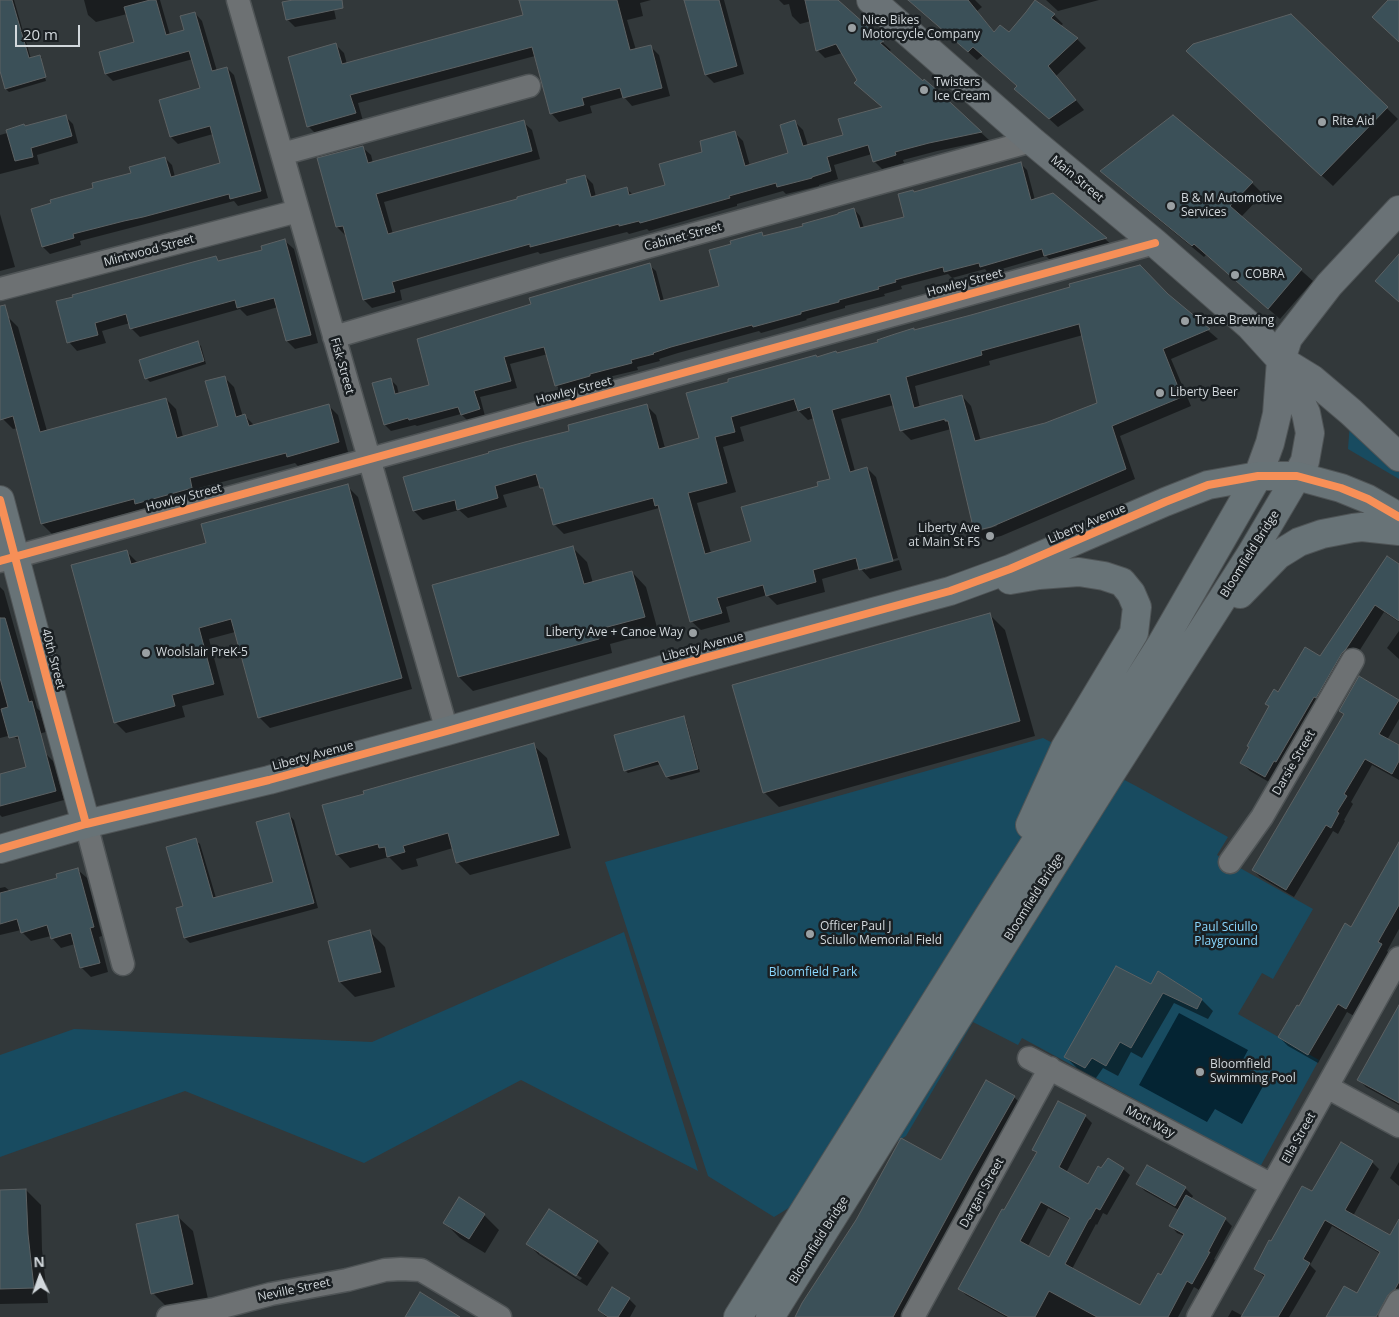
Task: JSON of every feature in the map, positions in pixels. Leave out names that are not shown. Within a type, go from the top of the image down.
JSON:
[{"type":"main road","name":"Main Street","points":[[871,0],[1032,141],[1155,242],[1250,326],[1281,360],[1312,379],[1399,456]]},
{"type":"main road","points":[[738,1317],[1162,643],[1258,476],[1270,442],[1277,414],[1281,360],[1288,338],[1329,285],[1399,210]]},
{"type":"main road","name":"Main Street","points":[[1281,360],[1306,412],[1310,433],[1305,460],[1297,476]]},
{"type":"main road","name":"Liberty Avenue","points":[[0,849],[86,824],[269,780],[950,591],[1010,569],[1208,485],[1258,476],[1297,476],[1341,488],[1368,499],[1399,517]]},
{"type":"main road","name":"Bloomfield Bridge","points":[[770,1317],[1196,641],[1258,561],[1297,476]]},
{"type":"main road","name":"40th Street","points":[[0,500],[8,559],[49,687],[86,824]]},
{"type":"main road","points":[[1258,561],[1278,555],[1299,542],[1322,534],[1362,527],[1399,531]]},
{"type":"main road","points":[[950,591],[1039,575],[1079,572],[1104,576],[1122,582],[1132,593],[1137,607],[1134,633],[1065,748],[990,914]]},
{"type":"street","name":"Fisk Street","points":[[238,0],[447,731]]},
{"type":"street","points":[[282,154],[529,86]]},
{"type":"street","name":"Cabinet Street","points":[[334,337],[567,269],[1032,141]]},
{"type":"street","name":"Mintwood Street","points":[[0,290],[298,212]]},
{"type":"street","name":"Howley Street","points":[[8,559],[1155,242]]},
{"type":"street","name":"Darsie Street","points":[[1230,862],[1262,817],[1354,660]]},
{"type":"street","name":"40th Street","points":[[86,824],[123,964]]},
{"type":"street","name":"Ella Street","points":[[1198,1317],[1399,958]]},
{"type":"street","name":"Mott Way","points":[[1029,1058],[1272,1185]]},
{"type":"street","name":"Dargan Street","points":[[913,1317],[1050,1068]]},
{"type":"street","points":[[1327,1087],[1399,1126]]},
{"type":"street","name":"Neville Street","points":[[168,1317],[215,1309],[271,1294],[347,1280],[385,1270],[401,1269],[421,1270],[500,1317]]},
{"type":"street","points":[[1390,1317],[1399,1301]]},
{"type":"green space","points":[[1350,422],[1399,466],[1399,479],[1348,449]]},
{"type":"green space","name":"Bloomfield Park","points":[[1043,738],[1136,786],[1228,837],[1217,855],[1313,909],[1273,979],[1262,973],[1238,1014],[1319,1060],[1260,1167],[1022,1038],[1018,1045],[973,1022],[906,1136],[774,1217],[708,1176],[605,862]]},
{"type":"green space","points":[[624,932],[698,1171],[521,1080],[364,1163],[185,1091],[0,1157],[0,1055],[74,1029],[372,1042]]},
{"type":"shaded area","name":"Bloomfield Swimming Pool","points":[[1179,1013],[1248,1050],[1240,1065],[1267,1079],[1242,1124],[1215,1109],[1207,1122],[1139,1085]]},
{"type":"building","points":[[0,0],[12,0],[29,58],[40,55],[46,77],[5,89],[0,71]]},
{"type":"building","points":[[156,0],[166,35],[184,30],[180,16],[195,12],[212,71],[227,67],[261,191],[230,199],[229,194],[73,234],[74,238],[42,247],[31,209],[51,203],[50,200],[93,188],[92,183],[131,173],[129,167],[165,157],[171,177],[220,163],[210,126],[170,137],[159,100],[200,88],[189,51],[105,74],[99,52],[134,42],[124,7]]},
{"type":"building","points":[[293,0],[342,0],[343,8],[286,20],[282,2]]},
{"type":"building","points":[[519,0],[617,0],[630,50],[651,45],[662,88],[623,98],[620,88],[582,98],[584,105],[550,114],[532,47],[350,95],[356,113],[307,127],[288,57],[336,43],[342,64],[523,15]]},
{"type":"building","points":[[684,0],[719,0],[737,66],[705,75]]},
{"type":"building","points":[[805,0],[838,0],[884,41],[880,43],[923,81],[924,79],[938,91],[982,132],[895,152],[896,155],[873,162],[868,145],[827,157],[831,171],[812,178],[777,187],[776,183],[640,223],[639,221],[619,226],[619,224],[530,247],[530,244],[392,282],[395,292],[363,300],[343,226],[336,227],[317,158],[363,146],[368,163],[524,120],[532,151],[376,194],[388,234],[517,199],[517,197],[567,183],[566,180],[585,175],[591,197],[627,187],[629,195],[665,185],[659,164],[702,152],[700,141],[735,131],[745,166],[788,153],[780,125],[795,120],[803,146],[843,135],[838,119],[882,107],[854,83],[857,80],[836,44],[816,51]]},
{"type":"building","points":[[908,0],[968,0],[994,32],[1000,25],[1009,32],[1035,0],[1055,14],[1051,18],[1078,38],[1048,66],[1076,100],[1049,119],[1014,89],[1017,86],[973,47],[968,52]]},
{"type":"building","points":[[1388,0],[1399,0],[1399,42],[1372,17]]},
{"type":"building","points":[[1291,14],[1388,107],[1321,176],[1186,51],[1193,44]]},
{"type":"building","points":[[66,115],[72,136],[31,148],[33,157],[15,161],[6,130]]},
{"type":"building","points":[[1173,115],[1253,182],[1230,206],[1302,269],[1268,309],[1194,244],[1192,246],[1100,171]]},
{"type":"building","points":[[1021,162],[1031,200],[1053,193],[1107,238],[1044,256],[1042,249],[980,267],[979,263],[944,272],[943,267],[895,280],[896,282],[878,287],[879,289],[801,312],[801,314],[671,347],[631,360],[632,363],[555,386],[544,347],[504,357],[511,381],[474,391],[480,409],[461,415],[458,407],[384,425],[372,383],[391,378],[395,394],[429,385],[417,339],[531,304],[529,298],[650,263],[660,301],[719,286],[709,250],[731,244],[730,241],[762,232],[763,236],[803,226],[802,224],[854,208],[860,228],[904,217],[898,194],[913,190],[914,192]]},
{"type":"building","points":[[285,239],[311,335],[286,341],[274,298],[237,308],[235,300],[130,329],[126,314],[95,323],[98,335],[67,343],[56,301],[216,256],[218,261],[262,250],[261,246]]},
{"type":"building","points":[[1399,254],[1399,302],[1375,281]]},
{"type":"building","points":[[1140,265],[1168,294],[1210,329],[1163,349],[1182,397],[1112,426],[1126,469],[991,527],[974,531],[948,421],[945,421],[945,419],[900,431],[890,394],[832,410],[850,472],[867,467],[893,561],[859,570],[856,558],[813,570],[816,582],[766,596],[763,585],[717,598],[722,613],[690,622],[658,505],[655,506],[653,498],[553,525],[543,488],[540,488],[536,474],[495,486],[498,498],[457,510],[455,500],[413,511],[403,477],[569,431],[568,425],[647,404],[659,449],[699,438],[686,393],[728,382],[728,379],[816,355],[817,357],[836,351],[837,353],[878,342],[877,340],[914,328],[914,330],[1070,287],[1069,284]],"holes":[[[1079,324],[1097,403],[1045,423],[975,441],[962,395],[914,408],[906,377],[982,355],[981,351]],[[794,399],[798,411],[810,407],[830,479],[817,482],[818,486],[741,507],[751,541],[705,554],[688,493],[727,483],[715,437],[735,432],[731,417]]]},
{"type":"building","points":[[5,305],[40,432],[166,398],[177,438],[218,426],[205,381],[225,376],[236,417],[245,414],[249,426],[329,404],[339,442],[287,457],[286,453],[190,478],[192,488],[135,504],[134,499],[41,524],[13,416],[0,420],[0,306]]},
{"type":"building","points":[[198,341],[204,361],[145,379],[139,360]]},
{"type":"building","points":[[348,484],[402,678],[258,718],[231,619],[199,628],[214,684],[172,695],[175,706],[114,723],[71,565],[127,550],[131,564],[206,543],[201,524]]},
{"type":"building","points":[[573,546],[584,584],[632,571],[645,617],[596,630],[599,639],[458,677],[432,585]]},
{"type":"building","points":[[1387,556],[1399,564],[1399,621],[1375,605],[1342,653],[1316,698],[1314,697],[1276,762],[1274,761],[1265,777],[1240,763],[1269,706],[1265,704],[1274,689],[1278,692],[1305,647],[1320,656]]},
{"type":"building","points":[[990,613],[1020,721],[763,793],[732,685]]},
{"type":"building","points":[[0,618],[5,618],[29,702],[32,701],[56,791],[0,806],[0,774],[26,767],[18,736],[9,738],[1,709],[8,707],[0,678]]},
{"type":"building","points":[[1359,676],[1399,700],[1379,734],[1399,745],[1399,761],[1392,774],[1365,759],[1344,794],[1347,796],[1337,812],[1339,813],[1331,828],[1326,825],[1286,890],[1252,870],[1344,714],[1339,711]]},
{"type":"building","points":[[684,716],[698,769],[666,777],[658,761],[624,771],[614,735]]},
{"type":"building","points":[[534,743],[559,835],[456,863],[448,833],[403,846],[405,852],[387,857],[385,847],[379,848],[378,844],[336,855],[322,805],[364,794],[363,791]]},
{"type":"building","points":[[289,813],[314,903],[184,938],[176,908],[183,906],[166,847],[196,838],[213,898],[273,882],[256,822]]},
{"type":"building","points":[[1399,842],[1399,905],[1378,942],[1382,944],[1346,1009],[1338,1004],[1308,1055],[1278,1037],[1297,1005],[1299,1006],[1345,923],[1351,927]]},
{"type":"building","points":[[78,868],[94,927],[90,928],[100,963],[80,968],[71,933],[51,939],[47,925],[21,933],[17,919],[0,924],[0,893],[57,878],[56,874]]},
{"type":"building","points":[[370,930],[381,972],[339,982],[328,941]]},
{"type":"building","points":[[1116,966],[1151,984],[1158,971],[1202,999],[1197,1009],[1163,993],[1131,1048],[1120,1042],[1106,1066],[1092,1058],[1085,1068],[1064,1057]]},
{"type":"building","points":[[1399,1005],[1399,1103],[1357,1080]]},
{"type":"building","points":[[986,1080],[1015,1096],[893,1317],[795,1317],[802,1303],[856,1220],[901,1138],[941,1160]]},
{"type":"building","points":[[1058,1101],[1086,1115],[1059,1167],[1088,1184],[1098,1166],[1101,1168],[1108,1158],[1124,1168],[1100,1210],[1096,1208],[1089,1219],[1065,1264],[1140,1305],[1158,1273],[1161,1275],[1184,1234],[1169,1226],[1186,1195],[1226,1218],[1192,1284],[1187,1281],[1168,1317],[1097,1317],[1049,1291],[1035,1317],[1009,1317],[958,1289],[1002,1209],[1004,1210],[1037,1152],[1032,1150]],"holes":[[[1041,1202],[1070,1218],[1049,1257],[1020,1241]]]},
{"type":"building","points":[[1341,1142],[1373,1161],[1345,1210],[1390,1235],[1399,1219],[1399,1282],[1395,1289],[1388,1295],[1376,1317],[1326,1317],[1344,1286],[1357,1293],[1380,1252],[1325,1220],[1303,1259],[1310,1263],[1278,1317],[1241,1317],[1265,1275],[1254,1269],[1269,1240],[1271,1241],[1302,1186],[1312,1191]]},
{"type":"building","points":[[1147,1165],[1186,1187],[1175,1206],[1136,1184]]},
{"type":"building","points":[[26,1189],[28,1234],[34,1288],[0,1289],[0,1190]]},
{"type":"building","points":[[459,1197],[485,1214],[469,1239],[443,1223]]},
{"type":"building","points":[[549,1209],[598,1241],[576,1276],[526,1244]]},
{"type":"building","points":[[178,1215],[193,1284],[151,1294],[136,1224]]},
{"type":"building","points":[[612,1287],[630,1298],[618,1317],[608,1317],[598,1310]]},
{"type":"building","points":[[420,1292],[460,1317],[405,1317]]},
{"type":"cycle path","points":[[0,561],[1155,243]]},
{"type":"cycle path","points":[[0,849],[86,824],[269,780],[950,591],[1010,569],[1208,485],[1258,476],[1297,476],[1341,488],[1368,499],[1399,517]]},
{"type":"cycle path","points":[[0,500],[86,824]]},
{"type":"place","name":"Nice Bikes Motorcycle Company","points":[[852,28]]},
{"type":"place","name":"Twisters Ice Cream","points":[[924,90]]},
{"type":"place","name":"Rite Aid","points":[[1322,122]]},
{"type":"place","name":"B & M Automotive Services","points":[[1171,206]]},
{"type":"place","name":"COBRA","points":[[1235,275]]},
{"type":"place","name":"Trace Brewing","points":[[1185,321]]},
{"type":"place","name":"Liberty Beer","points":[[1160,393]]},
{"type":"place","name":"Liberty Ave at Main St FS","points":[[990,536]]},
{"type":"place","name":"Liberty Ave + Canoe Way","points":[[693,633]]},
{"type":"place","name":"Woolslair PreK-5","points":[[146,653]]},
{"type":"place","name":"Officer Paul J Sciullo Memorial Field","points":[[810,934]]},
{"type":"place","name":"Bloomfield Swimming Pool","points":[[1200,1072]]},
{"type":"park label","name":"Paul Sciullo Playground","points":[[1226,935]]}]
